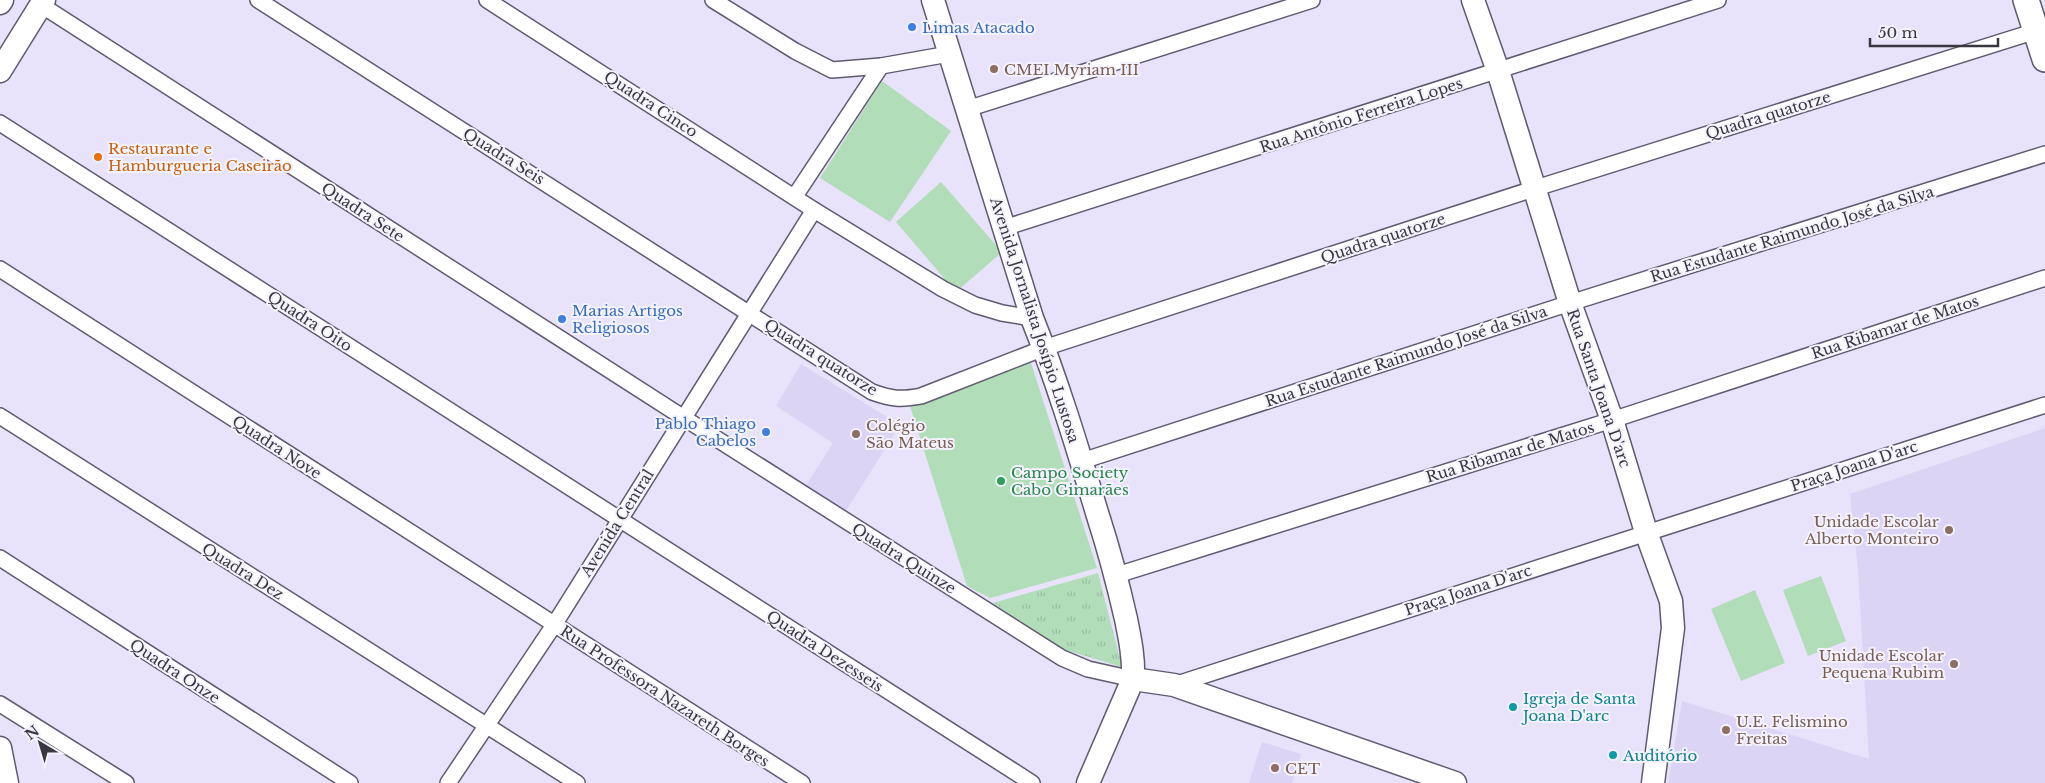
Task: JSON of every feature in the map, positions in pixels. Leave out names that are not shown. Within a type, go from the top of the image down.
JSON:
[{"type":"main road","points":[[2026,0],[2045,59]]},
{"type":"street","name":"Quadra Seis","points":[[258,0],[749,312]]},
{"type":"street","name":"Quadra Cinco","points":[[487,0],[795,196],[814,210]]},
{"type":"street","points":[[713,0],[795,51],[829,69],[838,70],[881,66],[949,54]]},
{"type":"street","name":"Avenida Jornalista Josípio Lustosa","points":[[933,0],[1032,318],[1082,461],[1117,575],[1134,662],[1133,679],[1088,783]]},
{"type":"street","points":[[967,109],[1312,0]]},
{"type":"street","name":"Rua Santa Joana D'arc","points":[[1473,0],[1498,72],[1570,303],[1612,420],[1646,532],[1671,601],[1673,620],[1653,783]]},
{"type":"street","name":"Rua Antônio Ferreira Lopes","points":[[1004,228],[1498,72],[1718,0]]},
{"type":"street","points":[[0,71],[43,2]]},
{"type":"street","name":"Quadra Sete","points":[[43,2],[684,418]]},
{"type":"street","name":"Quadra quatorze","points":[[749,312],[872,392],[891,399],[921,396],[1044,348],[1533,189],[2036,30]]},
{"type":"street","points":[[795,196],[881,66]]},
{"type":"street","name":"Quadra Oito","points":[[0,123],[619,520]]},
{"type":"street","name":"Rua Estudante Raimundo José da Silva","points":[[1082,461],[1570,303],[2045,154]]},
{"type":"street","name":"Avenida Central","points":[[448,783],[554,625],[814,210]]},
{"type":"street","points":[[814,210],[943,289],[975,305],[1002,313],[1032,318]]},
{"type":"street","name":"Quadra Nove","points":[[0,269],[554,625]]},
{"type":"street","name":"Rua Ribamar de Matos","points":[[1117,575],[1612,420],[2045,278]]},
{"type":"street","name":"Praça Joana D'arc","points":[[1174,685],[2045,405]]},
{"type":"street","name":"Quadra Dez","points":[[0,416],[577,783]]},
{"type":"street","name":"Quadra Quinze","points":[[684,418],[1062,658],[1088,669],[1133,679]]},
{"type":"street","name":"Quadra Dezesseis","points":[[619,520],[1032,783]]},
{"type":"street","name":"Quadra Onze","points":[[0,558],[350,783]]},
{"type":"street","name":"Rua Professora Nazareth Borges","points":[[554,625],[802,783]]},
{"type":"street","points":[[1133,679],[1174,685],[1454,783]]},
{"type":"street","points":[[0,704],[126,783]]},
{"type":"street","points":[[0,748],[7,783]]},
{"type":"shaded area","name":"Colégio São Mateus","points":[[801,364],[900,425],[846,511],[805,487],[833,443],[776,406]]},
{"type":"shaded area","points":[[2045,428],[2045,783],[1668,783],[1682,701],[1869,759],[1858,569],[1850,494]]},
{"type":"shaded area","name":"CET","points":[[1262,742],[1301,754],[1292,783],[1249,783]]},
{"type":"green space","points":[[882,81],[951,131],[890,222],[820,178]]},
{"type":"green space","points":[[941,182],[1002,252],[956,292],[896,222]]},
{"type":"green space","name":"Campo Society Cabo Gimarães","points":[[1030,360],[1097,568],[990,598],[967,586],[910,406]]},
{"type":"green space","points":[[1098,573],[1122,667],[1062,649],[993,603]]},
{"type":"green space","points":[[1821,576],[1846,641],[1808,656],[1783,590]]},
{"type":"green space","points":[[1755,590],[1785,663],[1741,681],[1711,609]]},
{"type":"place","name":"Limas Atacado","points":[[912,27]]},
{"type":"place","name":"CMEI Myriam III","points":[[994,69]]},
{"type":"place","name":"Restaurante e Hamburgueria Caseirão","points":[[98,157]]},
{"type":"place","name":"Marias Artigos Religiosos","points":[[562,319]]},
{"type":"place","name":"Pablo Thiago Cabelos","points":[[766,432]]},
{"type":"place","name":"Colégio São Mateus","points":[[856,434]]},
{"type":"place","name":"Campo Society Cabo Gimarães","points":[[1001,481]]},
{"type":"place","name":"Unidade Escolar Alberto Monteiro","points":[[1949,530]]},
{"type":"place","name":"Unidade Escolar Pequena Rubim","points":[[1954,664]]},
{"type":"place","name":"Igreja de Santa Joana D'arc","points":[[1513,707]]},
{"type":"place","name":"U.E. Felismino Freitas","points":[[1726,730]]},
{"type":"place","name":"Auditório","points":[[1613,755]]},
{"type":"place","name":"CET","points":[[1275,768]]}]
